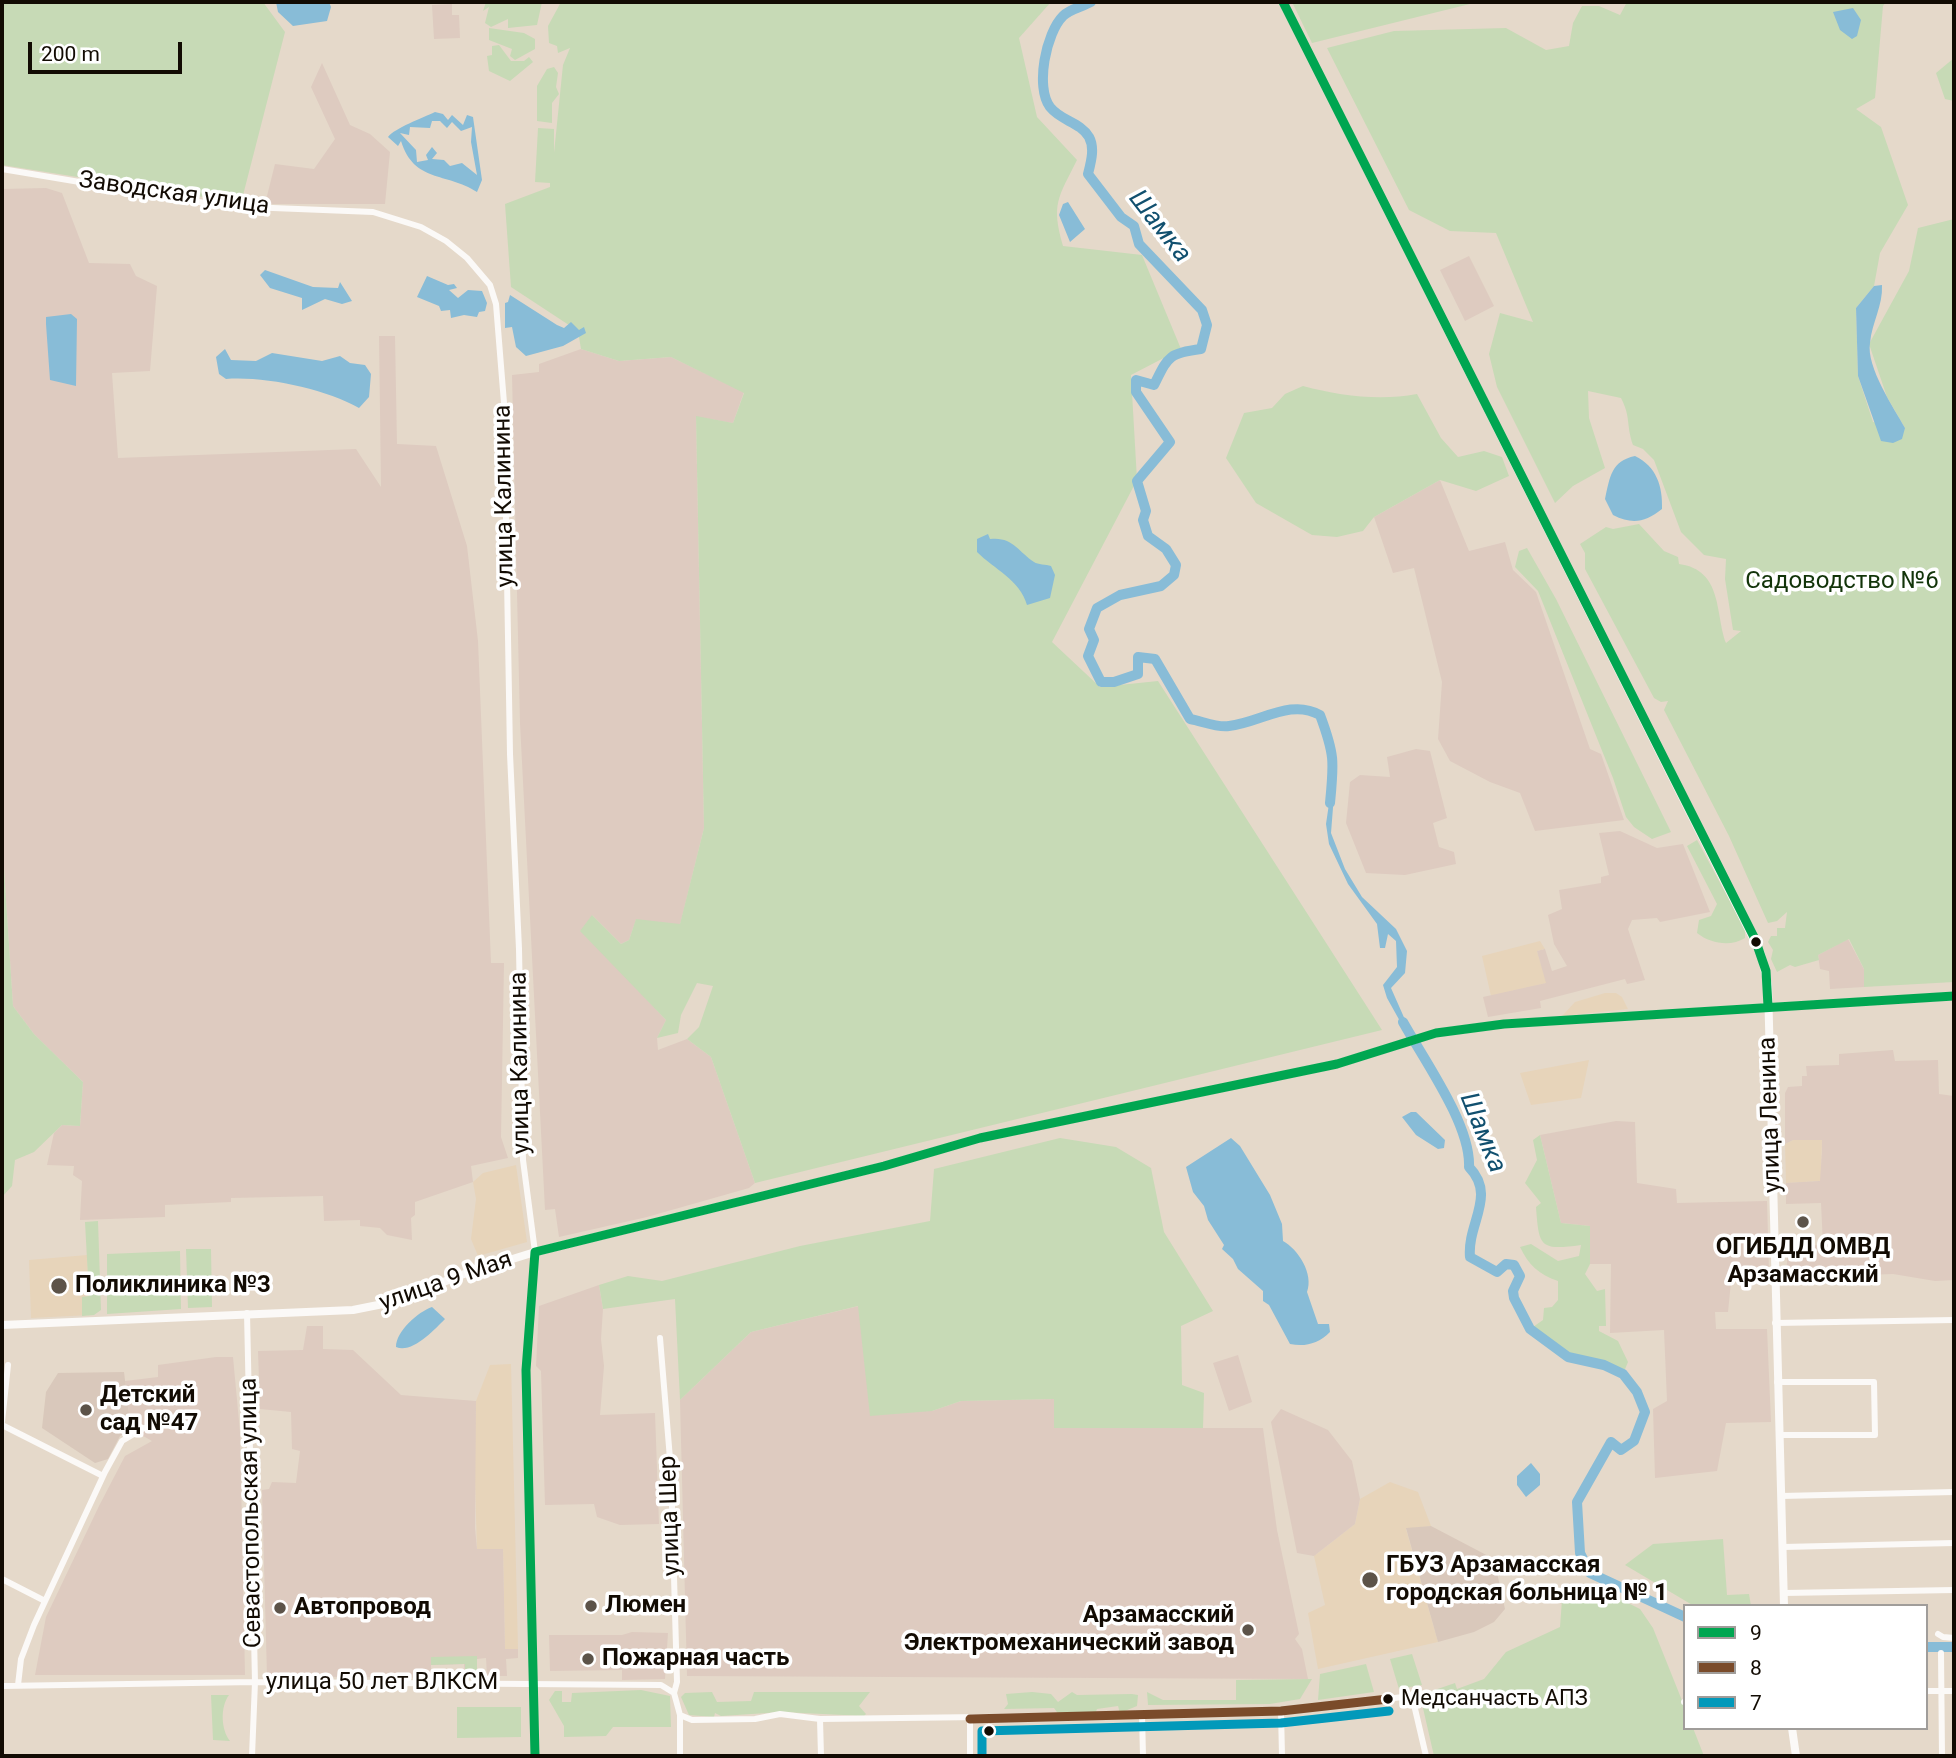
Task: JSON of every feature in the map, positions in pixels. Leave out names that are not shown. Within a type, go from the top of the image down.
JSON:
[{"type":"main road","name":"улица Ленина","points":[[1283,2],[1752,932],[1766,971],[1784,1604]]},
{"type":"main road","name":"улица 9 Мая","points":[[2,1325],[247,1312],[353,1310],[382,1306],[535,1252],[886,1165],[980,1138],[1337,1064],[1418,1038],[1504,1024],[1954,996]]},
{"type":"main road","points":[[1792,1730],[1796,1756]]},
{"type":"street","name":"Заводская улица","points":[[2,169],[223,206],[373,212],[421,227],[467,258],[490,285],[496,304],[501,369]]},
{"type":"street","name":"улица Калинина","points":[[501,369],[523,1160],[535,1252],[526,1367],[535,1756]]},
{"type":"street","name":"Севастопольская улица","points":[[247,1312],[255,1682],[252,1756]]},
{"type":"street","points":[[1775,1323],[1954,1320]]},
{"type":"street","name":"улица Шер","points":[[660,1338],[671,1471],[677,1682],[674,1693]]},
{"type":"street","points":[[8,1365],[2,1423],[103,1476]]},
{"type":"street","points":[[1777,1382],[1874,1382],[1875,1435],[1779,1435]]},
{"type":"street","points":[[18,1685],[21,1659],[103,1476],[122,1441],[144,1428]]},
{"type":"street","points":[[1781,1496],[1954,1492]]},
{"type":"street","points":[[1783,1547],[1954,1544]]},
{"type":"street","points":[[2,1579],[45,1601]]},
{"type":"street","points":[[1784,1594],[1954,1590]]},
{"type":"street","points":[[1941,1637],[1954,1638]]},
{"type":"street","points":[[1941,1653],[1942,1756]]},
{"type":"street","name":"улица 50 лет ВЛКСМ","points":[[2,1686],[255,1682],[661,1685],[674,1693]]},
{"type":"street","points":[[1928,1691],[1954,1691]]},
{"type":"street","points":[[674,1693],[680,1714],[680,1756]]},
{"type":"street","points":[[680,1714],[692,1720],[755,1719],[780,1714],[820,1719],[1142,1715],[1281,1711],[1412,1696],[1426,1756]]},
{"type":"street","points":[[1281,1711],[1282,1756]]},
{"type":"street","points":[[1142,1715],[1143,1756]]},
{"type":"street","points":[[820,1719],[821,1756]]},
{"type":"street","points":[[970,1719],[970,1756]]},
{"type":"shaded area","points":[[452,4],[452,15],[459,15],[460,38],[434,39],[432,5]]},
{"type":"shaded area","points":[[322,63],[350,125],[370,134],[390,152],[385,204],[265,204],[275,164],[314,169],[335,139],[311,87]]},
{"type":"shaded area","points":[[46,188],[62,193],[89,263],[130,264],[136,276],[157,286],[150,371],[112,373],[118,458],[356,449],[381,487],[379,336],[395,336],[397,444],[436,446],[467,546],[478,641],[491,963],[504,963],[501,1137],[508,1158],[471,1166],[473,1182],[415,1202],[415,1215],[411,1218],[412,1240],[387,1235],[380,1228],[360,1226],[360,1220],[324,1221],[323,1196],[231,1198],[231,1202],[165,1205],[165,1217],[80,1220],[82,1181],[73,1175],[74,1166],[47,1165],[54,1133],[62,1125],[80,1126],[83,1082],[34,1034],[13,1006],[2,838],[2,189]]},
{"type":"shaded area","points":[[1469,256],[1494,306],[1465,321],[1440,270]]},
{"type":"shaded area","points":[[581,349],[619,361],[671,357],[744,392],[733,423],[696,417],[704,828],[680,925],[636,920],[629,940],[621,944],[592,915],[643,995],[666,1020],[657,1038],[658,1050],[687,1039],[711,1057],[755,1183],[749,1188],[647,1217],[559,1237],[555,1209],[545,1210],[520,723],[512,375],[539,372],[539,364]]},
{"type":"shaded area","points":[[1440,480],[1469,551],[1505,542],[1513,570],[1536,592],[1590,749],[1601,754],[1624,820],[1535,831],[1520,793],[1490,782],[1450,761],[1438,739],[1442,682],[1414,568],[1393,573],[1374,517]]},
{"type":"shaded area","points":[[1416,749],[1430,751],[1447,818],[1433,823],[1439,847],[1454,852],[1456,864],[1405,875],[1366,873],[1346,823],[1350,782],[1360,775],[1390,777],[1387,757]]},
{"type":"shaded area","points":[[1620,831],[1657,848],[1683,844],[1710,912],[1660,922],[1657,918],[1632,920],[1628,929],[1645,980],[1627,984],[1625,979],[1540,1001],[1541,1008],[1488,1017],[1483,997],[1546,983],[1537,951],[1545,949],[1552,971],[1567,966],[1554,944],[1548,915],[1562,909],[1559,890],[1601,883],[1601,877],[1609,875],[1599,833]]},
{"type":"shaded area","points":[[1848,939],[1864,969],[1864,987],[1830,989],[1829,971],[1820,969],[1818,955]]},
{"type":"shaded area","points":[[1540,941],[1545,949],[1537,951],[1547,983],[1491,996],[1482,956]]},
{"type":"shaded area","points":[[1605,993],[1616,993],[1622,997],[1628,1009],[1562,1016],[1575,1002]]},
{"type":"shaded area","points":[[1893,1050],[1895,1061],[1938,1060],[1939,1094],[1954,1096],[1954,1280],[1935,1281],[1893,1274],[1786,1278],[1788,1246],[1823,1245],[1821,1203],[1786,1204],[1786,1183],[1820,1181],[1822,1140],[1793,1140],[1785,1144],[1785,1093],[1788,1087],[1802,1086],[1802,1076],[1807,1076],[1806,1066],[1839,1065],[1839,1054]]},
{"type":"shaded area","points":[[1589,1060],[1581,1098],[1531,1105],[1520,1073]]},
{"type":"shaded area","points":[[1616,1121],[1635,1122],[1637,1183],[1676,1189],[1677,1203],[1767,1201],[1769,1272],[1732,1272],[1728,1312],[1715,1312],[1716,1329],[1767,1329],[1771,1422],[1726,1423],[1717,1471],[1655,1478],[1653,1409],[1667,1401],[1664,1330],[1610,1333],[1611,1264],[1590,1264],[1590,1226],[1561,1223],[1540,1135]]},
{"type":"shaded area","points":[[1793,1140],[1822,1140],[1821,1181],[1786,1183],[1785,1144]]},
{"type":"shaded area","points":[[516,1165],[527,1242],[478,1256],[471,1239],[476,1199],[473,1182],[483,1173]]},
{"type":"shaded area","name":"Поликлиника №3","points":[[87,1255],[90,1315],[31,1318],[29,1260]]},
{"type":"shaded area","points":[[599,1285],[603,1309],[601,1339],[604,1366],[600,1415],[655,1413],[659,1524],[620,1525],[597,1517],[594,1504],[545,1505],[541,1371],[536,1366],[539,1306]]},
{"type":"shaded area","points":[[859,1306],[932,1411],[961,1401],[1055,1399],[1055,1428],[1263,1428],[1277,1530],[1299,1634],[1295,1639],[1302,1649],[1308,1679],[687,1676],[680,1400],[751,1332]]},
{"type":"shaded area","points":[[307,1326],[323,1326],[323,1349],[353,1350],[401,1395],[476,1401],[477,1549],[503,1549],[505,1649],[518,1649],[518,1658],[506,1659],[507,1676],[487,1676],[486,1658],[477,1659],[477,1676],[465,1677],[464,1664],[431,1665],[431,1678],[267,1676],[262,1490],[269,1489],[272,1482],[296,1483],[300,1451],[292,1449],[291,1412],[260,1409],[258,1351],[303,1350]]},
{"type":"shaded area","points":[[1238,1355],[1252,1402],[1229,1411],[1213,1363]]},
{"type":"shaded area","points":[[233,1357],[240,1432],[245,1675],[35,1675],[46,1617],[99,1506],[125,1456],[152,1441],[131,1429],[125,1381],[158,1377],[158,1365]]},
{"type":"shaded area","points":[[511,1364],[518,1649],[505,1650],[503,1549],[477,1549],[474,1448],[476,1401],[490,1365]]},
{"type":"shaded area","name":"Детский сад №47","points":[[124,1372],[131,1429],[120,1436],[108,1459],[95,1463],[42,1428],[46,1392],[58,1373]]},
{"type":"shaded area","points":[[1281,1409],[1328,1430],[1352,1461],[1360,1499],[1355,1524],[1314,1556],[1297,1553],[1271,1422]]},
{"type":"shaded area","name":"ГБУЗ Арзамасская городская больница № 1","points":[[1390,1482],[1418,1492],[1431,1526],[1406,1529],[1438,1642],[1318,1669],[1308,1613],[1325,1605],[1314,1556],[1355,1524],[1360,1499]]},
{"type":"shaded area","points":[[1431,1526],[1494,1559],[1505,1609],[1494,1622],[1474,1632],[1438,1642],[1406,1528]]},
{"type":"shaded area","points":[[632,1632],[668,1633],[665,1679],[622,1680],[622,1670],[550,1671],[549,1635],[622,1635]]},
{"type":"green space","points":[[2,2],[263,2],[285,32],[241,203],[2,165]]},
{"type":"green space","points":[[486,2],[542,2],[537,25],[508,28],[508,19],[491,27],[485,23],[489,7],[483,11]]},
{"type":"green space","points":[[561,2],[1051,2],[1019,38],[1037,117],[1077,160],[1058,202],[1057,220],[1063,246],[1142,255],[1181,349],[1131,375],[1137,480],[1052,642],[1100,687],[1158,681],[1382,1030],[755,1183],[711,1057],[687,1039],[699,1027],[713,986],[697,983],[681,1015],[678,1033],[657,1038],[666,1020],[580,931],[592,915],[621,944],[629,940],[636,919],[680,924],[704,828],[696,416],[733,423],[744,393],[671,357],[619,361],[581,349],[578,331],[511,287],[505,204],[550,187],[550,183],[535,182],[538,128],[554,129],[554,153],[563,65],[570,48],[558,53],[557,46],[549,43],[548,26]]},
{"type":"green space","points":[[1292,2],[1478,2],[1312,43]]},
{"type":"green space","name":"Садоводство №6","points":[[1627,2],[1886,2],[1883,6],[1875,98],[1856,109],[1881,127],[1908,205],[1880,253],[1874,286],[1856,308],[1858,376],[1873,422],[1905,428],[1887,397],[1869,344],[1909,271],[1918,228],[1954,219],[1954,982],[1864,987],[1864,969],[1849,939],[1818,955],[1819,960],[1795,967],[1790,965],[1777,972],[1771,959],[1773,950],[1768,942],[1771,936],[1777,936],[1777,928],[1785,928],[1787,912],[1777,921],[1768,923],[1729,836],[1664,710],[1668,701],[1661,702],[1654,698],[1585,569],[1585,553],[1580,544],[1606,527],[1613,529],[1639,524],[1664,551],[1678,557],[1679,564],[1693,568],[1710,584],[1715,594],[1726,643],[1741,631],[1733,630],[1725,579],[1726,559],[1704,555],[1681,532],[1654,460],[1643,449],[1633,445],[1621,398],[1588,391],[1589,418],[1605,468],[1573,486],[1555,503],[1497,387],[1489,354],[1500,313],[1533,322],[1496,233],[1450,231],[1409,210],[1327,48],[1394,31],[1506,28],[1546,50],[1569,46],[1573,23],[1582,6],[1599,6],[1620,15]]},
{"type":"green space","points":[[489,28],[524,33],[535,39],[535,49],[515,60],[510,56],[512,49],[489,40]]},
{"type":"green space","points":[[499,45],[511,61],[524,61],[529,57],[533,62],[510,81],[489,71],[487,56],[492,55],[492,46]]},
{"type":"green space","points":[[1954,58],[1954,101],[1945,99],[1936,73]]},
{"type":"green space","points":[[554,67],[558,73],[556,87],[559,94],[552,103],[552,123],[537,121],[537,86],[547,69]]},
{"type":"green space","points":[[1303,386],[1360,396],[1417,394],[1441,438],[1458,457],[1484,451],[1502,457],[1509,476],[1476,491],[1440,480],[1374,517],[1363,531],[1337,537],[1312,535],[1256,503],[1226,458],[1244,413],[1272,408],[1285,394]]},
{"type":"green space","points":[[1527,548],[1556,599],[1671,832],[1652,839],[1634,827],[1626,817],[1538,591],[1515,567],[1519,551]]},
{"type":"green space","points":[[2,838],[13,1006],[34,1034],[83,1082],[80,1126],[62,1125],[34,1152],[15,1160],[12,1186],[2,1197]]},
{"type":"green space","points":[[1697,840],[1745,929],[1745,938],[1734,943],[1708,940],[1697,933],[1699,920],[1711,916],[1717,904],[1687,846]]},
{"type":"green space","points":[[1540,1135],[1561,1223],[1590,1226],[1590,1264],[1585,1274],[1597,1291],[1605,1289],[1606,1326],[1599,1326],[1599,1331],[1618,1341],[1628,1362],[1623,1374],[1564,1353],[1530,1329],[1543,1320],[1544,1308],[1552,1307],[1558,1300],[1558,1281],[1535,1268],[1520,1247],[1531,1244],[1558,1261],[1579,1256],[1581,1245],[1549,1246],[1540,1238],[1536,1207],[1541,1203],[1525,1183],[1537,1160],[1533,1140]]},
{"type":"green space","points":[[1060,1138],[1116,1147],[1151,1168],[1164,1232],[1213,1311],[1181,1326],[1182,1385],[1204,1393],[1203,1428],[1054,1428],[1054,1399],[961,1401],[932,1411],[870,1416],[858,1306],[751,1332],[680,1400],[675,1299],[603,1309],[599,1285],[628,1276],[662,1281],[800,1246],[930,1221],[934,1169]]},
{"type":"green space","points":[[98,1221],[101,1310],[94,1315],[82,1316],[82,1297],[89,1296],[85,1222]]},
{"type":"green space","points":[[186,1249],[211,1249],[212,1307],[188,1308]]},
{"type":"green space","points":[[180,1251],[181,1309],[107,1314],[107,1254]]},
{"type":"green space","points":[[1723,1539],[1727,1595],[1749,1594],[1751,1604],[1691,1604],[1625,1565],[1653,1544]]},
{"type":"green space","points":[[1575,1584],[1598,1588],[1640,1609],[1653,1628],[1683,1703],[1683,1730],[1694,1730],[1704,1756],[1434,1756],[1420,1695],[1455,1683],[1457,1689],[1484,1679],[1506,1652],[1560,1627],[1563,1586]]},
{"type":"green space","points":[[1412,1654],[1422,1685],[1399,1689],[1390,1659]]},
{"type":"green space","points":[[477,1656],[477,1676],[465,1677],[465,1664],[431,1665],[431,1657]]},
{"type":"green space","points":[[1366,1664],[1374,1692],[1318,1700],[1320,1674]]},
{"type":"green space","points":[[1312,1679],[1300,1699],[1270,1704],[1148,1705],[1147,1692],[1163,1700],[1236,1700],[1236,1680]]},
{"type":"green space","points":[[641,1690],[670,1696],[671,1727],[613,1727],[606,1736],[564,1737],[564,1726],[549,1700],[555,1691],[562,1691],[562,1702],[571,1702],[572,1693]]},
{"type":"green space","points":[[712,1692],[717,1702],[751,1701],[754,1692],[870,1692],[859,1706],[866,1714],[864,1716],[782,1712],[721,1716],[715,1713],[714,1717],[689,1715],[681,1697],[685,1693]]},
{"type":"green space","points":[[1072,1692],[1077,1695],[1138,1695],[1137,1706],[1120,1713],[1118,1706],[1097,1709],[1095,1714],[1059,1715],[1054,1708],[1004,1709],[1008,1704],[1006,1694],[1051,1694],[1058,1702]]},
{"type":"green space","points":[[211,1695],[229,1695],[223,1718],[230,1741],[213,1740]]},
{"type":"green space","points":[[457,1707],[521,1707],[521,1737],[457,1738]]},
{"type":"water","points":[[276,2],[329,2],[331,7],[327,21],[293,26],[278,12]]},
{"type":"water","points":[[1853,8],[1861,20],[1857,36],[1852,39],[1840,30],[1833,12]]},
{"type":"water","points":[[435,112],[443,114],[448,120],[452,115],[463,125],[467,115],[473,117],[482,180],[477,192],[423,170],[414,164],[401,141],[398,146],[388,137]],"holes":[[[432,121],[440,121],[447,128],[452,122],[461,131],[472,127],[471,142],[477,175],[462,163],[450,166],[444,160],[432,159],[437,153],[432,147],[426,155],[428,160],[417,162],[416,150],[400,133],[409,135],[410,127],[430,128]]]},
{"type":"water","points":[[1068,202],[1085,229],[1070,242],[1059,215],[1063,204]]},
{"type":"water","points":[[265,270],[313,287],[338,288],[340,282],[352,301],[342,304],[325,299],[302,310],[302,298],[270,288],[260,275]]},
{"type":"water","points":[[427,276],[448,285],[454,284],[457,288],[449,290],[458,298],[468,290],[482,291],[487,303],[485,311],[479,312],[477,317],[464,315],[451,318],[450,310],[441,311],[439,306],[417,297]]},
{"type":"water","points":[[1882,285],[1881,300],[1871,335],[1870,353],[1876,375],[1905,428],[1902,439],[1893,443],[1881,441],[1858,376],[1856,308],[1874,286]]},
{"type":"water","points":[[510,295],[557,325],[564,328],[571,322],[579,330],[584,327],[586,333],[563,346],[526,356],[516,347],[512,327],[505,328],[505,303]]},
{"type":"water","points":[[71,314],[77,319],[76,386],[50,380],[46,324],[46,317]]},
{"type":"water","points":[[225,349],[231,360],[256,361],[272,353],[322,361],[340,356],[350,363],[365,365],[371,374],[369,397],[359,408],[329,395],[294,385],[226,379],[219,374],[216,357]]},
{"type":"water","points":[[1635,456],[1653,471],[1661,492],[1662,509],[1639,521],[1613,515],[1605,499],[1610,477],[1616,466]]},
{"type":"water","points":[[988,534],[990,539],[1010,542],[1036,563],[1051,566],[1055,575],[1050,598],[1027,605],[1024,596],[1013,582],[977,552],[977,539]]},
{"type":"water","points":[[1331,790],[1334,795],[1331,833],[1345,869],[1362,897],[1396,929],[1407,951],[1405,973],[1391,988],[1410,1031],[1406,1032],[1387,998],[1383,985],[1397,967],[1396,941],[1388,934],[1385,948],[1380,948],[1377,924],[1348,884],[1329,844],[1326,824]]},
{"type":"water","points":[[1416,1112],[1445,1140],[1444,1148],[1438,1149],[1416,1135],[1402,1117]]},
{"type":"water","points":[[1231,1138],[1240,1146],[1270,1195],[1282,1224],[1283,1241],[1303,1263],[1309,1285],[1307,1292],[1318,1324],[1329,1324],[1330,1332],[1316,1342],[1306,1345],[1290,1344],[1269,1305],[1263,1301],[1263,1291],[1238,1269],[1233,1259],[1222,1249],[1224,1245],[1208,1220],[1204,1206],[1193,1192],[1186,1167]]},
{"type":"water","points":[[432,1307],[445,1319],[416,1344],[396,1347],[400,1335],[409,1323]]},
{"type":"water","points":[[1531,1463],[1540,1474],[1540,1485],[1526,1497],[1517,1485],[1517,1476]]},
{"type":"waterway","name":"Шамка","points":[[1091,2],[1066,14],[1057,24],[1044,60],[1043,87],[1046,98],[1054,112],[1081,128],[1089,137],[1092,150],[1088,174],[1121,217],[1134,226],[1139,244],[1202,310],[1207,325],[1201,349],[1182,352],[1170,358],[1154,385],[1136,380],[1136,392],[1170,442],[1137,481],[1146,511],[1143,520],[1148,536],[1166,549],[1176,565],[1174,575],[1161,586],[1120,595],[1097,608],[1089,629],[1094,640],[1088,656],[1101,682],[1114,682],[1138,674],[1138,657],[1155,659],[1190,719],[1229,726],[1286,710],[1309,710],[1320,715],[1332,759],[1330,803]]},
{"type":"waterway","name":"Шамка","points":[[1403,1022],[1455,1113],[1468,1150],[1469,1167],[1481,1189],[1470,1257],[1497,1272],[1506,1264],[1514,1265],[1520,1276],[1513,1291],[1514,1298],[1530,1329],[1568,1357],[1604,1365],[1623,1374],[1637,1392],[1645,1412],[1634,1441],[1621,1450],[1611,1442],[1577,1502],[1580,1553],[1590,1573],[1683,1616]]},
{"type":"waterway","name":"Шамка","points":[[1928,1647],[1954,1647]]},
{"type":"transit line","name":"9","points":[[1283,2],[1755,939],[1766,971],[1768,1006]]},
{"type":"transit line","name":"9","points":[[535,1756],[526,1370],[535,1252],[884,1166],[980,1138],[1337,1064],[1436,1033],[1504,1024],[1954,996]]},
{"type":"transit line","name":"8","points":[[970,1719],[1281,1711],[1388,1699]]},
{"type":"transit line","name":"7","points":[[982,1756],[982,1731],[1281,1723],[1389,1711]]},
{"type":"place","name":"ОГИБДД ОМВД Арзамасский","points":[[1803,1222]]},
{"type":"place","name":"Поликлиника №3","points":[[59,1286]]},
{"type":"place","name":"Детский сад №47","points":[[86,1410]]},
{"type":"place","name":"ГБУЗ Арзамасская городская больница № 1","points":[[1370,1580]]},
{"type":"place","name":"Люмен","points":[[591,1606]]},
{"type":"place","name":"Автопровод","points":[[280,1608]]},
{"type":"place","name":"Арзамасский Электромеханический завод","points":[[1248,1630]]},
{"type":"place","name":"Пожарная часть","points":[[588,1659]]},
{"type":"place","name":"Медсанчасть АПЗ","points":[[1388,1699]]}]
